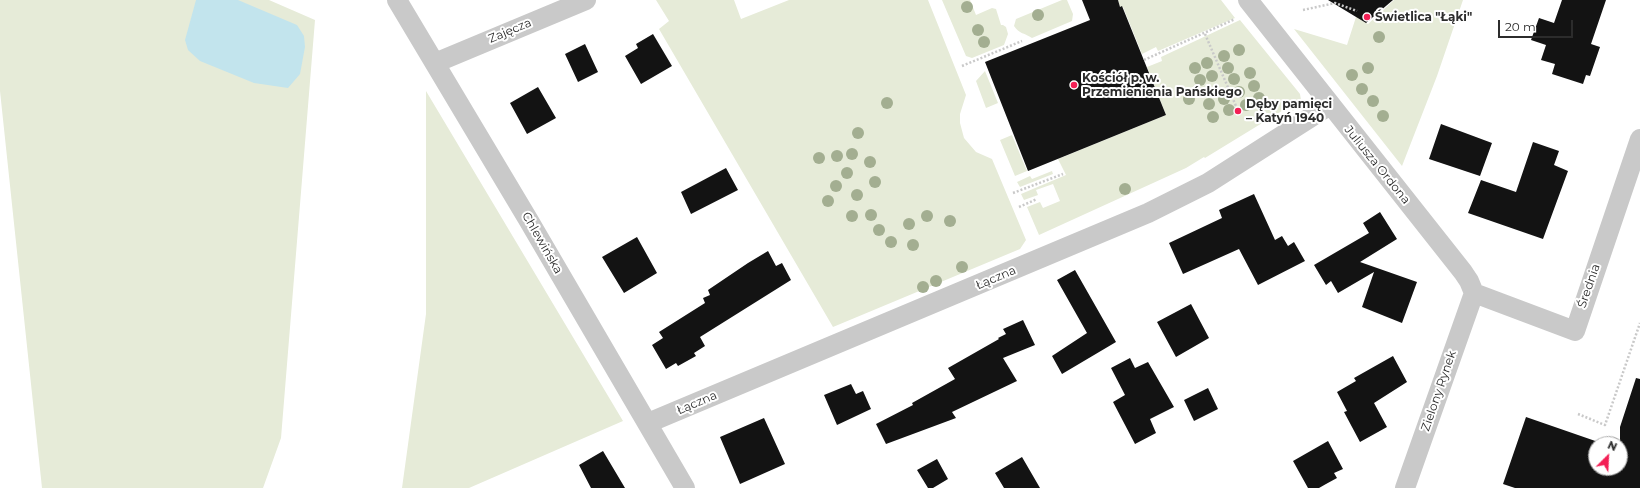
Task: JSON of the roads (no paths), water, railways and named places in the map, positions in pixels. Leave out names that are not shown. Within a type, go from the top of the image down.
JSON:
[{"type":"street","name":"Chlewińska","points":[[397,0],[685,488]]},
{"type":"street","name":"Zajęcza","points":[[435,63],[586,0]]},
{"type":"street","name":"Juliusza Ordona","points":[[1248,0],[1463,272],[1474,293]]},
{"type":"street","name":"Łączna","points":[[648,423],[1148,213],[1208,183],[1330,105]]},
{"type":"street","name":"Średnia","points":[[1474,293],[1575,331],[1640,139]]},
{"type":"street","name":"Zielony Rynek","points":[[1405,488],[1474,293]]},
{"type":"water","points":[[196,0],[238,0],[297,25],[304,36],[305,47],[300,74],[288,88],[254,83],[200,61],[188,50],[185,40]]},
{"type":"place","name":"Świetlica \"Łąki\"","points":[[1367,17]]},
{"type":"place","name":"Kościół p. w. Przemienienia Pańskiego","points":[[1074,85]]},
{"type":"place","name":"Dęby pamięci – Katyń 1940","points":[[1238,111]]}]
